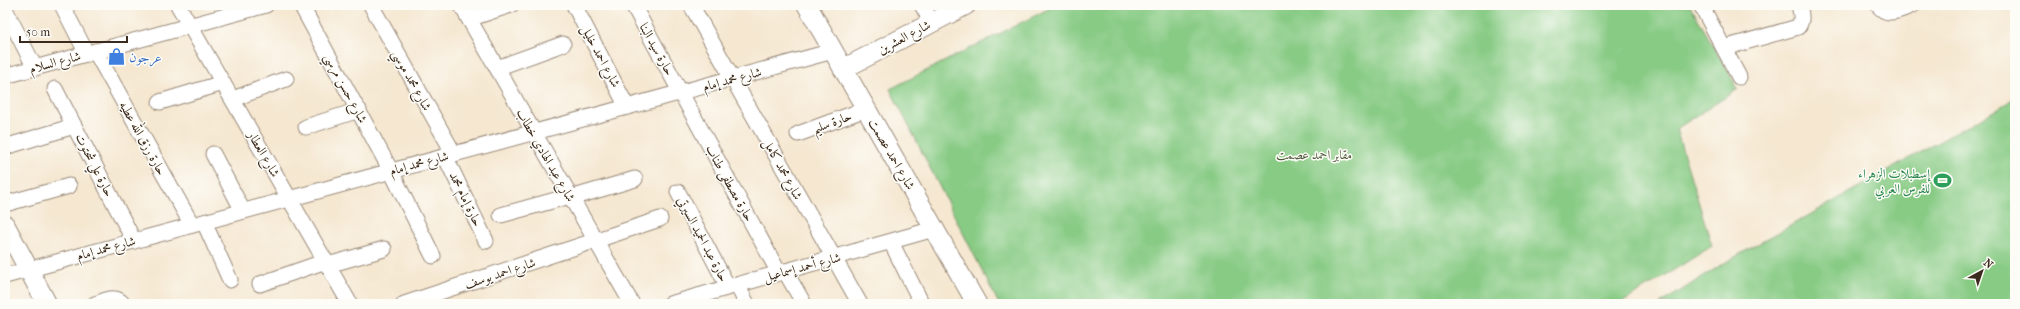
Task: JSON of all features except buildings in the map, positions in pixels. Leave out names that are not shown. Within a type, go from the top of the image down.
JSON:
[{"type":"main road","name":"شارع احمد عصمت","points":[[807,5],[977,304]]},
{"type":"main road","name":"شارع العشرين","points":[[843,69],[966,5]]},
{"type":"main road","points":[[5,225],[47,304]]},
{"type":"street","name":"حارة رزق الله عطيه","points":[[62,5],[198,223],[230,280]]},
{"type":"street","name":"شارع العطار","points":[[178,5],[350,304]]},
{"type":"street","name":"شارع السلام","points":[[5,76],[190,25],[230,10],[266,5]]},
{"type":"street","name":"شارع حسن مرسي","points":[[301,5],[391,171],[433,256]]},
{"type":"street","name":"شارع محمد موسي","points":[[371,5],[449,155]]},
{"type":"street","name":"شارع عبد الهادي خطاب","points":[[461,5],[632,304]]},
{"type":"street","points":[[469,19],[511,5]]},
{"type":"street","name":"شارع احمد خليل","points":[[574,5],[627,107]]},
{"type":"street","name":"حارة سيد البنا","points":[[633,5],[681,92]]},
{"type":"street","name":"شارع محمد كامل","points":[[691,5],[860,304]]},
{"type":"street","points":[[922,5],[932,23]]},
{"type":"street","points":[[1701,5],[1739,77]]},
{"type":"street","points":[[1724,48],[1792,30],[1798,27],[1801,23],[1802,16],[1798,5]]},
{"type":"street","points":[[1878,5],[1884,12],[1891,13],[1913,5]]},
{"type":"street","points":[[5,9],[35,68]]},
{"type":"street","points":[[497,68],[563,44]]},
{"type":"street","name":"شارع محمد إمام","points":[[5,276],[833,51]]},
{"type":"street","points":[[232,99],[286,79]]},
{"type":"street","points":[[160,102],[223,83]]},
{"type":"street","name":"حارة علي شحتوت","points":[[55,89],[134,241]]},
{"type":"street","name":"حارة مصطفى طناب","points":[[681,92],[782,272],[804,304]]},
{"type":"street","name":"حارة سليم","points":[[798,134],[866,109]]},
{"type":"street","points":[[306,128],[358,110]]},
{"type":"street","points":[[5,147],[74,126]]},
{"type":"street","points":[[213,154],[243,211]]},
{"type":"street","name":"حارة إمام محمد","points":[[449,155],[486,241]]},
{"type":"street","points":[[501,215],[635,179]]},
{"type":"street","points":[[5,204],[69,186]]},
{"type":"street","name":"حارة عبد الحميد السيرتي","points":[[678,192],[732,286],[747,304]]},
{"type":"street","name":"شارع احمد يوسف","points":[[404,304],[660,219]]},
{"type":"street","name":"شارع أحمد إسماعيل","points":[[670,304],[934,229]]},
{"type":"street","points":[[890,242],[922,304]]},
{"type":"street","points":[[260,284],[327,263],[384,249]]},
{"type":"street","points":[[95,304],[113,298],[120,300],[123,304]]},
{"type":"green space","name":"مقابر احمد عصمت","points":[[1056,5],[1690,5],[1738,89],[1676,129],[1712,246],[1620,304],[999,304],[890,89]]},
{"type":"green space","name":"إسطبلات الزهراء للفرس العربي","points":[[2015,99],[2015,304],[1660,304],[1726,262]]},
{"type":"place","name":"عرجون","points":[[116,57]]},
{"type":"place","name":"إسطبلات الزهراء للفرس العربي","points":[[1943,180]]}]
